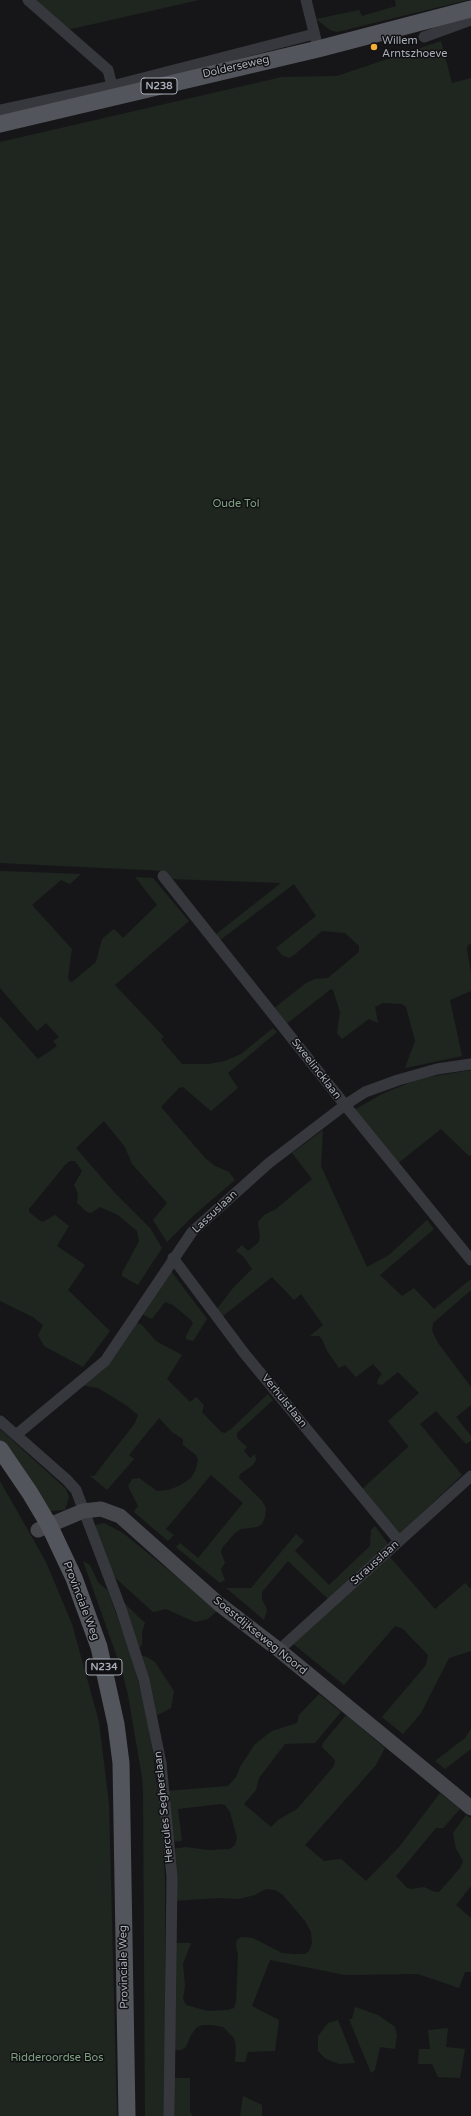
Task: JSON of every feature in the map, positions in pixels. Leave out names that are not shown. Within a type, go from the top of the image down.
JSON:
[{"type":"main road","name":"Dolderseweg","points":[[0,124],[316,42],[471,9]]},
{"type":"main road","name":"Provinciale Weg","points":[[0,1449],[30,1493],[43,1528]]},
{"type":"main road","name":"Provinciale Weg","points":[[0,1468],[43,1528],[74,1578],[99,1647],[116,1724],[121,1763],[127,2116]]},
{"type":"main road","name":"Soestdijkseweg Noord","points":[[43,1528],[83,1511],[101,1509],[120,1516],[219,1604],[279,1650],[471,1808]]},
{"type":"street","points":[[28,0],[108,70],[112,86]]},
{"type":"street","points":[[0,110],[316,42],[306,0]]},
{"type":"street","points":[[424,37],[471,20]]},
{"type":"street","name":"Sweelincklaan","points":[[163,876],[345,1105],[471,1260]]},
{"type":"street","name":"Lassuslaan","points":[[16,1435],[105,1361],[173,1258],[192,1232],[269,1163],[345,1105],[365,1092],[398,1080],[437,1069],[471,1064]]},
{"type":"street","name":"Verhulstlaan","points":[[173,1258],[244,1353],[399,1541]]},
{"type":"street","points":[[0,1421],[16,1435]]},
{"type":"street","name":"Hercules Segherslaan","points":[[16,1435],[67,1480],[76,1490],[121,1609],[144,1680],[161,1762],[172,1877],[169,2116]]},
{"type":"street","name":"Strausslaan","points":[[279,1650],[471,1476]]},
{"type":"green space","points":[[36,0],[199,0],[67,30]]},
{"type":"green space","points":[[395,0],[468,0],[337,32],[330,30],[316,19],[359,10],[362,16],[396,6]]},
{"type":"green space","name":"Oude Tol","points":[[441,41],[452,83],[471,78],[471,944],[468,945],[467,949],[471,973],[471,991],[450,1000],[462,1056],[405,1068],[415,1041],[406,1007],[402,1004],[383,1003],[375,1007],[378,1023],[369,1019],[342,1039],[337,1033],[340,1012],[333,990],[331,989],[285,1025],[273,1009],[306,983],[315,979],[328,978],[359,952],[359,946],[345,933],[322,931],[289,958],[282,955],[276,948],[316,916],[294,884],[219,941],[215,935],[281,883],[171,879],[165,871],[0,863],[0,142],[282,77],[337,76]]},
{"type":"green space","points":[[0,871],[81,874],[70,884],[61,880],[32,905],[72,949],[68,977],[69,981],[72,982],[96,962],[102,939],[114,929],[123,938],[157,905],[135,877],[153,878],[189,921],[115,985],[164,1037],[161,1039],[163,1042],[182,1064],[208,1064],[225,1061],[241,1054],[273,1028],[277,1032],[228,1073],[238,1088],[211,1111],[183,1087],[179,1088],[161,1107],[206,1159],[215,1166],[229,1172],[235,1180],[194,1215],[167,1242],[153,1220],[167,1203],[132,1164],[125,1147],[104,1121],[76,1148],[114,1192],[150,1228],[162,1248],[138,1285],[122,1276],[122,1273],[139,1241],[137,1231],[118,1215],[100,1207],[91,1213],[87,1212],[77,1203],[78,1194],[74,1185],[82,1171],[75,1161],[70,1161],[65,1165],[29,1209],[29,1212],[43,1222],[55,1215],[69,1226],[57,1246],[85,1265],[68,1290],[110,1331],[83,1367],[44,1346],[38,1335],[43,1325],[33,1317],[0,1301],[0,1016],[38,1059],[57,1046],[53,1041],[59,1037],[46,1023],[37,1031],[0,988]]},
{"type":"green space","points":[[471,1070],[471,1155],[469,1156],[441,1129],[397,1164],[355,1112],[356,1109],[382,1094],[418,1079]]},
{"type":"green space","points":[[323,1130],[321,1166],[367,1267],[389,1255],[427,1220],[434,1229],[380,1275],[402,1296],[414,1288],[434,1309],[471,1279],[471,1290],[433,1323],[432,1331],[438,1343],[471,1387],[471,1405],[456,1417],[471,1436],[471,1441],[466,1444],[436,1411],[420,1424],[462,1475],[401,1533],[398,1534],[362,1489],[407,1448],[408,1446],[388,1421],[419,1393],[398,1372],[382,1385],[377,1384],[378,1379],[382,1374],[373,1364],[356,1377],[345,1365],[339,1368],[327,1351],[322,1339],[319,1336],[310,1336],[323,1325],[301,1294],[294,1300],[272,1277],[223,1316],[217,1309],[233,1288],[252,1269],[243,1256],[236,1251],[242,1245],[248,1251],[258,1243],[260,1238],[258,1222],[264,1215],[276,1209],[312,1179],[292,1153]]},
{"type":"green space","points":[[171,1271],[207,1319],[193,1341],[186,1339],[186,1336],[193,1323],[173,1305],[165,1302],[152,1319],[137,1312]]},
{"type":"green space","points":[[132,1320],[142,1325],[156,1341],[182,1355],[167,1379],[190,1402],[196,1397],[204,1405],[202,1412],[221,1432],[225,1433],[231,1429],[268,1394],[273,1400],[237,1433],[237,1438],[247,1447],[244,1451],[250,1458],[255,1454],[256,1460],[253,1465],[240,1474],[239,1478],[262,1501],[266,1508],[265,1517],[262,1524],[257,1527],[241,1529],[235,1533],[222,1548],[221,1552],[225,1563],[221,1569],[225,1580],[220,1583],[176,1547],[180,1543],[198,1558],[243,1503],[211,1475],[166,1529],[174,1535],[168,1541],[134,1512],[138,1506],[128,1486],[132,1479],[139,1478],[157,1491],[168,1490],[179,1486],[191,1478],[196,1469],[198,1460],[196,1455],[183,1445],[183,1439],[172,1432],[159,1418],[129,1455],[134,1459],[107,1490],[90,1476],[94,1476],[135,1423],[138,1415],[126,1405],[98,1388],[80,1385]]},
{"type":"green space","points":[[0,1429],[66,1489],[69,1497],[65,1510],[50,1511],[0,1449]]},
{"type":"green space","name":"Ridderoordse Bos","points":[[0,1481],[46,1562],[72,1624],[99,1722],[109,1804],[117,2116],[0,2116]]},
{"type":"green space","points":[[104,1523],[123,1533],[218,1610],[208,1619],[195,1622],[166,1609],[153,1612],[110,1573],[94,1530],[96,1525]]},
{"type":"green space","points":[[375,1526],[388,1544],[328,1599],[288,1561],[262,1592],[262,1599],[267,1610],[264,1620],[226,1588],[251,1588],[296,1534],[304,1541],[295,1551],[329,1585],[370,1546],[371,1530]]},
{"type":"green space","points":[[390,1557],[435,1609],[465,1583],[471,1589],[471,1651],[449,1658],[421,1713],[403,1734],[382,1717],[426,1665],[428,1655],[403,1629],[395,1626],[344,1685],[292,1643]]},
{"type":"green space","points":[[83,1561],[90,1565],[98,1582],[108,1591],[131,1655],[145,1706],[153,1755],[162,1825],[165,1882],[165,2116],[145,2116],[142,1777],[128,1695],[122,1671]]},
{"type":"green space","points":[[120,1599],[145,1623],[142,1632],[142,1645],[137,1650]]},
{"type":"green space","points":[[139,1655],[147,1657],[155,1662],[174,1691],[171,1708],[154,1717]]},
{"type":"green space","points":[[319,1694],[341,1712],[315,1743],[285,1744],[259,1778],[256,1790],[244,1804],[271,1827],[278,1820],[297,1809],[334,1766],[335,1760],[322,1747],[323,1743],[346,1715],[385,1748],[376,1765],[305,1845],[324,1861],[341,1859],[366,1881],[399,1847],[440,1793],[460,1809],[443,1828],[436,1828],[396,1876],[407,1888],[412,1889],[424,1887],[435,1892],[439,1892],[460,1868],[463,1861],[456,1849],[453,1833],[466,1815],[471,1818],[471,1886],[456,1905],[471,1918],[471,1972],[465,1972],[459,1988],[418,1974],[345,1975],[270,1960],[252,2006],[279,2020],[275,2051],[248,2052],[245,2062],[235,2062],[236,2047],[234,2038],[223,2027],[212,2025],[202,2025],[196,2028],[186,2047],[181,2050],[174,2050],[174,1943],[191,1943],[183,1964],[185,1986],[183,1998],[186,2005],[208,2011],[228,2010],[234,2008],[236,2002],[238,1956],[236,1945],[237,1940],[241,1937],[253,1938],[282,1953],[305,1954],[309,1951],[312,1943],[311,1932],[305,1921],[283,1895],[275,1890],[266,1889],[255,1895],[239,1899],[219,1898],[173,1901],[172,1849],[186,1847],[208,1850],[230,1849],[235,1845],[237,1838],[230,1812],[225,1805],[220,1804],[178,1809],[182,1841],[171,1842],[165,1791],[228,1786],[236,1777],[240,1767],[255,1744],[272,1731],[297,1723],[299,1715]]},
{"type":"green space","points":[[471,1729],[471,1749],[445,1769],[435,1761],[465,1738]]},
{"type":"green space","points":[[355,2007],[378,2015],[395,2027],[397,2035],[395,2049],[380,2047],[375,2070],[371,2073],[349,2019],[352,2019]]},
{"type":"green space","points":[[338,2020],[355,2063],[339,2064],[326,2059],[318,2051],[318,2036],[328,2023]]},
{"type":"green space","points":[[448,2028],[446,2047],[465,2049],[460,2078],[438,2077],[432,2064],[418,2064],[419,2049],[430,2049],[428,2030]]},
{"type":"green space","points":[[174,2078],[190,2078],[190,2112],[193,2116],[175,2116]]},
{"type":"green space","points":[[243,2096],[262,2105],[262,2116],[240,2116]]},
{"type":"place","name":"Willem Arntszhoeve","points":[[374,47]]}]
